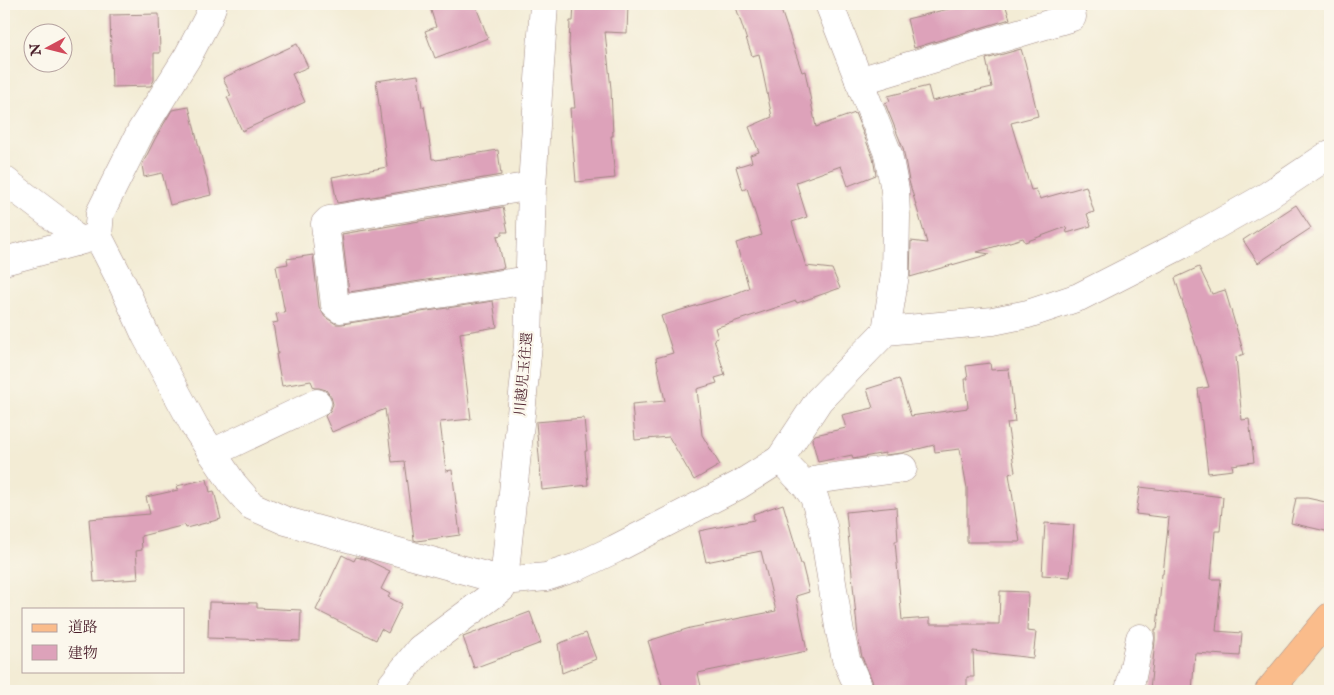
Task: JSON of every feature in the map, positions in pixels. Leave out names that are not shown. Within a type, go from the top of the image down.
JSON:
[{"type":"main road","points":[[1269,691],[1330,617]]},
{"type":"street","points":[[4,261],[87,239],[141,131],[188,56],[208,18],[213,4]]},
{"type":"street","name":"川越児玉往還","points":[[504,581],[528,345],[532,186],[544,4]]},
{"type":"street","points":[[4,180],[65,226],[87,239],[122,281],[151,345],[195,427],[233,484],[252,506],[286,521],[504,581],[546,578],[577,567],[616,549],[739,485],[780,459],[819,400],[886,331],[895,275],[895,190],[888,154],[829,4]]},
{"type":"street","points":[[859,81],[1072,17]]},
{"type":"street","points":[[886,331],[992,321],[1028,314],[1079,297],[1181,245],[1267,196],[1330,154]]},
{"type":"street","points":[[529,280],[340,309],[335,305],[325,224],[329,220],[532,186]]},
{"type":"street","points":[[212,453],[317,403]]},
{"type":"street","points":[[780,459],[814,497],[823,526],[846,659],[860,691]]},
{"type":"street","points":[[806,486],[819,480],[903,468]]},
{"type":"street","points":[[389,691],[420,649],[502,588],[504,581]]},
{"type":"street","points":[[1129,691],[1140,638]]},
{"type":"building","points":[[429,4],[475,4],[488,38],[435,58],[425,31],[436,27]]},
{"type":"building","points":[[574,4],[628,4],[627,33],[605,32],[611,89],[613,136],[611,136],[615,178],[576,182],[570,108],[575,108],[569,46],[570,21],[573,21]]},
{"type":"building","points":[[735,4],[779,4],[802,72],[805,71],[816,127],[855,113],[873,158],[876,175],[848,186],[841,166],[796,182],[807,217],[792,222],[806,266],[832,269],[840,288],[715,328],[718,338],[714,339],[725,375],[715,378],[717,383],[697,389],[702,435],[720,465],[694,480],[669,437],[635,440],[632,404],[665,401],[656,358],[673,353],[661,316],[729,296],[749,288],[736,243],[762,235],[747,188],[743,190],[736,167],[752,162],[750,155],[759,152],[749,127],[772,117],[759,54],[752,56]]},
{"type":"building","points":[[951,4],[1005,4],[1010,19],[914,48],[907,19],[952,8]]},
{"type":"building","points":[[159,14],[160,53],[154,53],[154,80],[151,86],[112,87],[110,15]]},
{"type":"building","points":[[297,44],[308,67],[292,74],[305,102],[242,131],[227,97],[231,96],[223,78]]},
{"type":"building","points":[[1021,49],[1038,116],[1011,123],[1031,190],[1036,189],[1040,199],[1086,186],[1094,212],[1087,214],[1091,226],[1067,233],[1066,227],[1025,242],[1023,238],[977,252],[990,254],[910,277],[911,241],[927,243],[909,181],[903,148],[885,103],[890,101],[888,96],[928,86],[932,101],[992,87],[986,59]]},
{"type":"building","points":[[418,75],[432,159],[436,160],[498,150],[501,175],[337,203],[332,177],[387,167],[376,81]]},
{"type":"building","points":[[189,107],[211,195],[170,205],[162,173],[144,177],[142,165],[172,110]]},
{"type":"building","points":[[1296,205],[1311,228],[1258,263],[1243,240]]},
{"type":"building","points":[[503,207],[508,232],[502,232],[502,235],[497,236],[504,268],[349,292],[342,234]]},
{"type":"building","points":[[313,255],[319,307],[325,317],[336,324],[493,301],[497,327],[460,333],[471,419],[440,422],[446,471],[452,470],[460,535],[414,540],[404,461],[392,462],[385,409],[332,432],[325,416],[333,404],[326,390],[314,388],[311,381],[282,386],[273,323],[278,322],[276,314],[285,313],[276,266],[288,264],[287,259]]},
{"type":"building","points":[[1199,267],[1212,294],[1225,290],[1244,354],[1236,357],[1242,420],[1249,419],[1254,462],[1232,465],[1233,470],[1208,473],[1198,389],[1209,387],[1175,278]]},
{"type":"building","points":[[990,363],[991,370],[1009,369],[1015,422],[1007,423],[1015,472],[1009,474],[1020,542],[967,542],[967,488],[960,449],[935,452],[934,445],[902,453],[885,455],[885,453],[853,459],[852,455],[818,462],[812,439],[815,435],[846,428],[842,415],[873,408],[867,389],[899,379],[911,416],[968,408],[965,379],[968,379],[966,366]]},
{"type":"building","points":[[584,418],[588,485],[542,490],[536,422]]},
{"type":"building","points":[[207,479],[210,492],[214,491],[221,519],[186,528],[185,525],[141,536],[142,550],[136,551],[138,579],[94,582],[89,519],[150,514],[146,497],[178,490],[177,486]]},
{"type":"building","points":[[1140,487],[1223,497],[1220,531],[1215,531],[1211,579],[1221,579],[1216,631],[1242,633],[1240,656],[1195,653],[1192,691],[1150,690],[1155,629],[1157,629],[1169,518],[1136,514]]},
{"type":"building","points":[[1296,498],[1307,498],[1330,503],[1330,532],[1291,523]]},
{"type":"building","points":[[783,504],[809,592],[796,596],[807,651],[698,673],[702,691],[664,691],[648,641],[690,628],[776,611],[761,551],[706,562],[699,531],[754,520],[753,514]]},
{"type":"building","points":[[896,507],[898,541],[895,541],[902,620],[930,618],[930,624],[999,624],[1000,591],[1028,592],[1027,631],[1036,632],[1033,658],[973,651],[974,677],[967,677],[967,691],[875,691],[862,657],[858,637],[846,512]]},
{"type":"building","points":[[1045,523],[1074,525],[1070,577],[1042,575]]},
{"type":"building","points":[[342,555],[354,561],[356,557],[365,559],[390,571],[381,589],[390,594],[388,597],[402,604],[388,633],[381,629],[376,640],[316,610]]},
{"type":"building","points":[[209,602],[257,603],[257,608],[301,610],[300,641],[208,638]]},
{"type":"building","points":[[530,612],[541,643],[474,668],[463,637]]},
{"type":"building","points":[[586,633],[596,659],[562,673],[558,644]]}]
